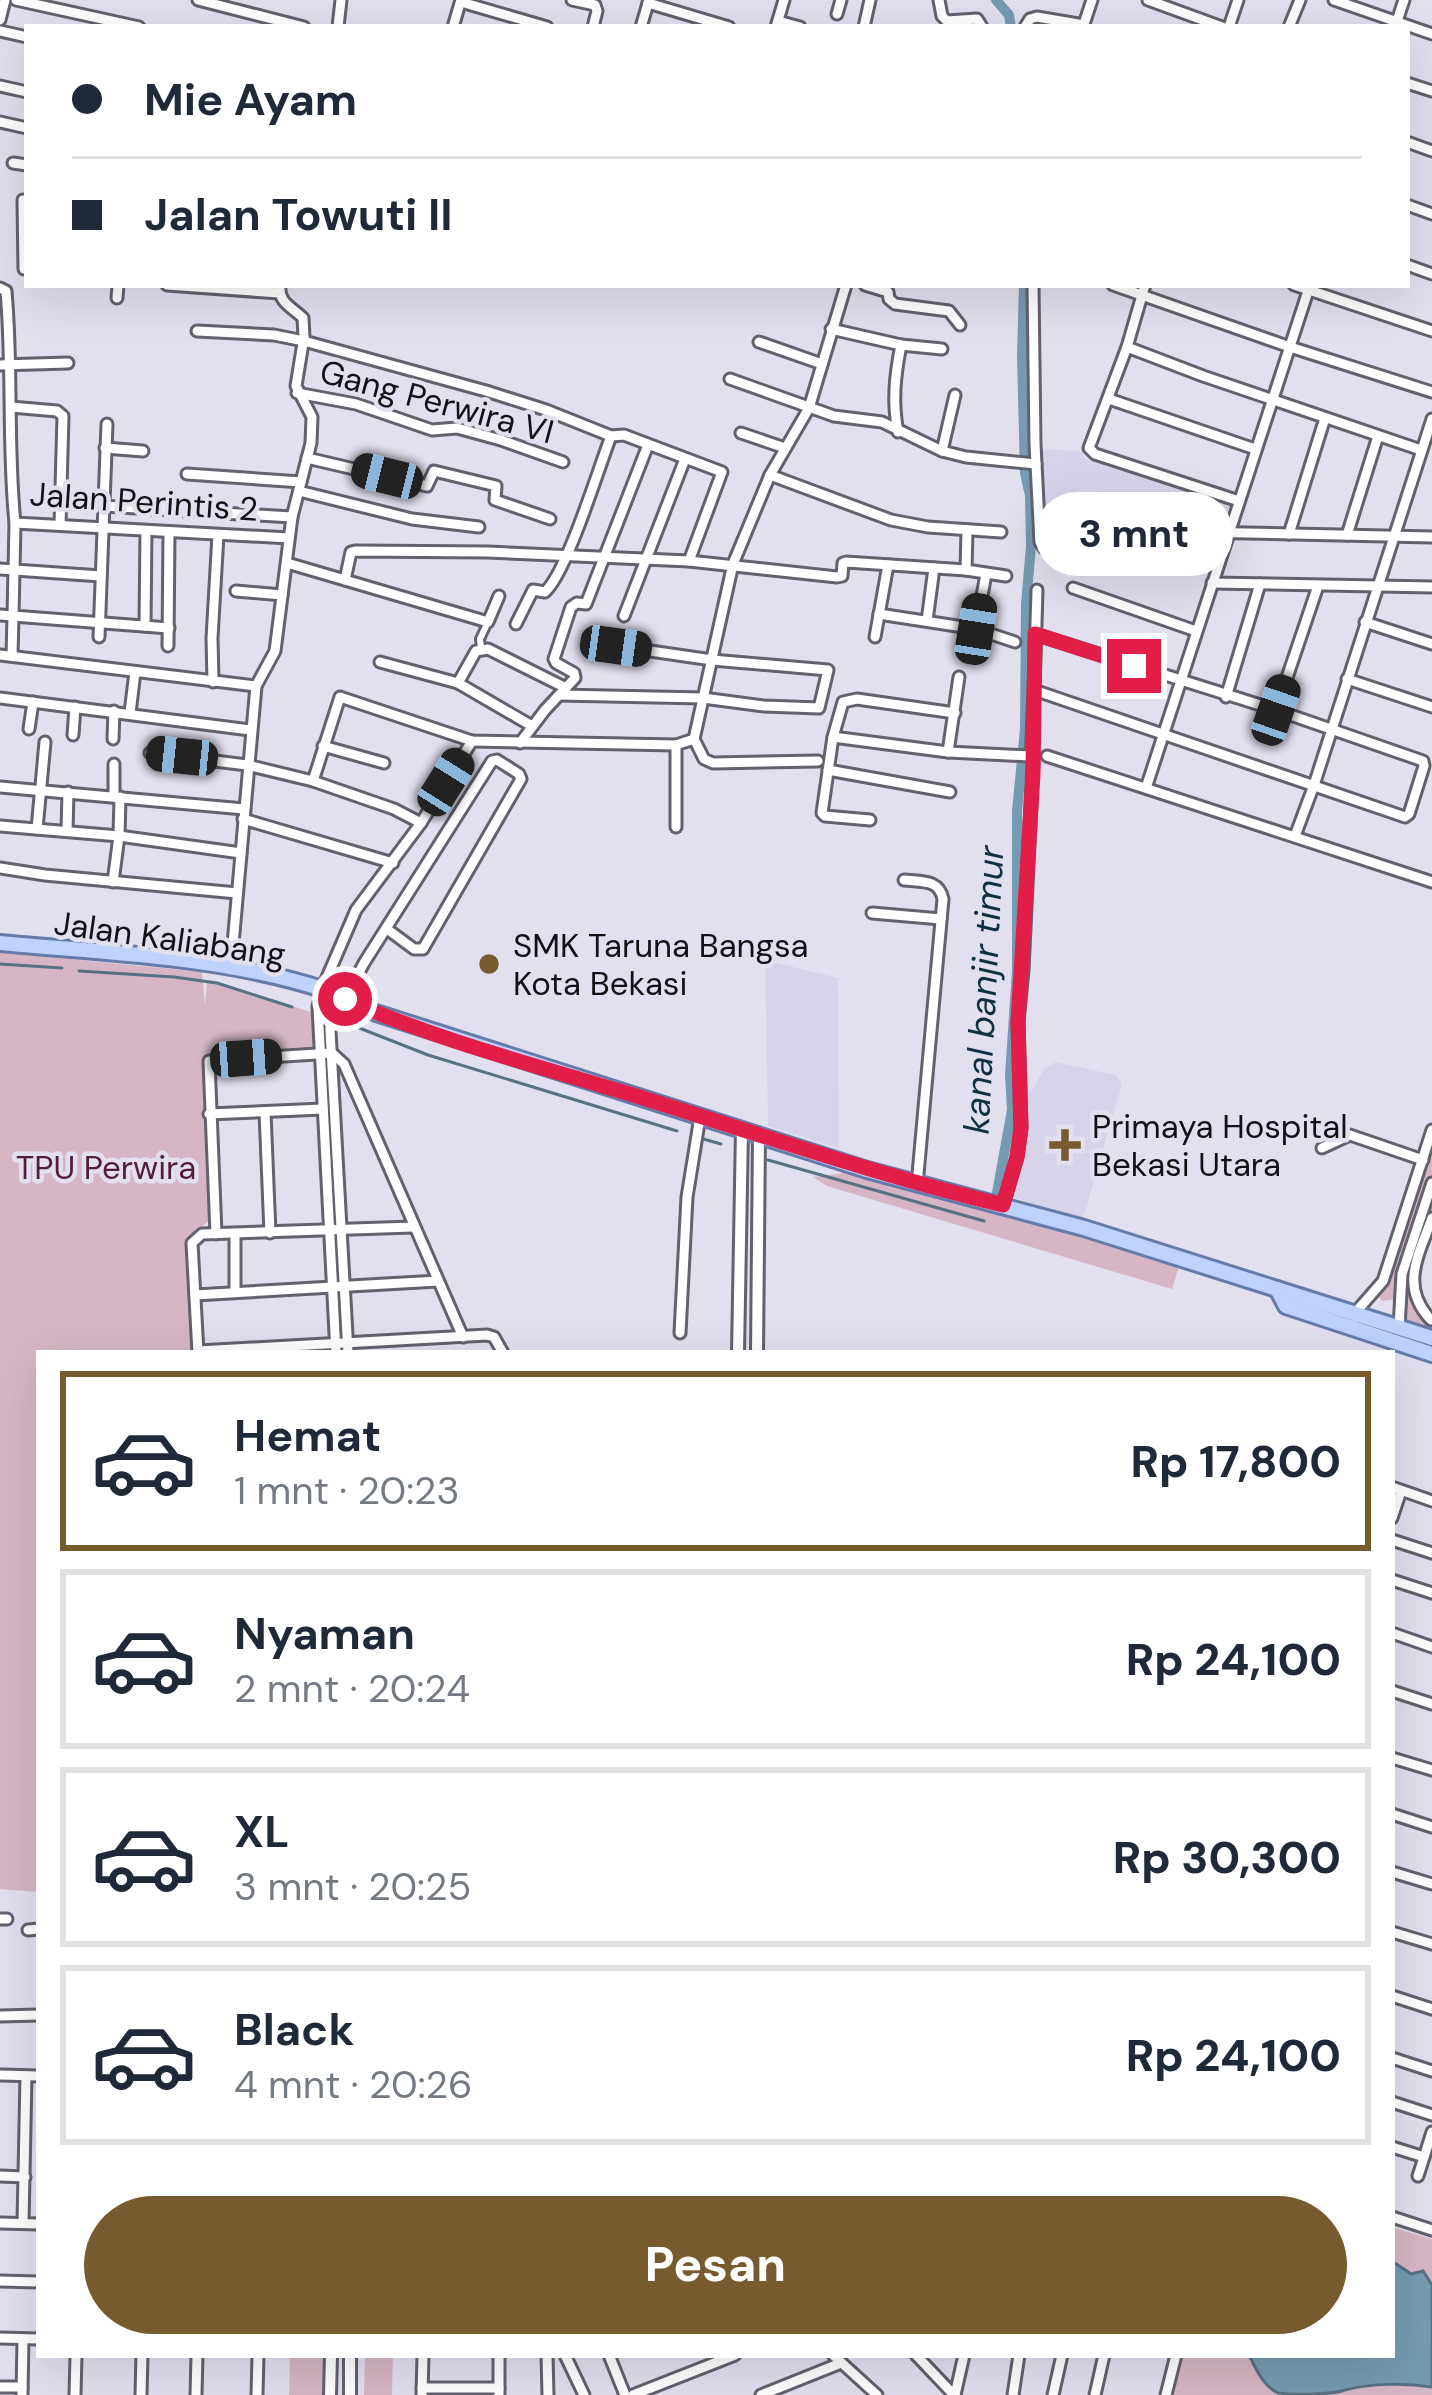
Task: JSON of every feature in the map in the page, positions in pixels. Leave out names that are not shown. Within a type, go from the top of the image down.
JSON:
[{"type":"main road","name":"Jalan Kaliabang","points":[[0,943],[209,965],[414,1026],[699,1121],[742,1144],[1000,1205],[1277,1289]]},
{"type":"main road","points":[[1277,1289],[1432,1338]]},
{"type":"main road","points":[[1277,1289],[1286,1306],[1432,1354]]},
{"type":"street","points":[[0,20],[5,0]]},
{"type":"street","points":[[16,0],[125,24]]},
{"type":"street","points":[[198,0],[292,24]]},
{"type":"street","points":[[575,0],[595,5],[593,24]]},
{"type":"street","points":[[777,24],[784,0]]},
{"type":"street","points":[[837,14],[842,0]]},
{"type":"street","points":[[939,0],[947,21],[977,19],[980,24]]},
{"type":"street","points":[[1148,0],[1217,24]]},
{"type":"street","points":[[1334,0],[1395,24],[1404,0]]},
{"type":"street","points":[[461,1],[536,24]]},
{"type":"street","points":[[648,2],[719,24]]},
{"type":"street","points":[[500,24],[502,14]]},
{"type":"street","points":[[687,24],[689,15]]},
{"type":"street","points":[[1026,24],[1037,17],[1073,24]]},
{"type":"street","points":[[14,163],[24,165]]},
{"type":"street","points":[[10,200],[24,200]]},
{"type":"street","name":"Jalan Perintis 2","points":[[0,288],[6,291],[5,469],[15,523],[290,538]]},
{"type":"street","points":[[117,298],[118,288]]},
{"type":"street","points":[[1034,288],[1030,464],[1044,548],[1188,549],[1194,533],[1229,532],[1432,537]]},
{"type":"street","points":[[1146,788],[1309,288]]},
{"type":"street","points":[[1312,288],[1432,331]]},
{"type":"street","points":[[209,965],[230,954],[256,686],[275,651],[292,517],[311,443],[312,417],[297,393],[296,378],[304,341],[303,318],[282,301],[280,289]]},
{"type":"street","points":[[891,289],[889,299],[895,304],[949,311],[960,326]]},
{"type":"street","points":[[818,761],[713,763],[704,759],[694,740],[733,564],[770,475],[808,408],[845,290]]},
{"type":"street","points":[[1239,501],[1091,451],[1089,445],[1109,399],[1143,290],[1290,347],[1432,392]]},
{"type":"street","points":[[831,329],[942,349]]},
{"type":"street","points":[[197,331],[274,335],[386,361],[546,410],[611,436],[624,435],[722,472],[689,561]]},
{"type":"street","points":[[759,341],[822,364]]},
{"type":"street","points":[[898,432],[894,391],[901,345]]},
{"type":"street","points":[[1127,347],[1421,450]]},
{"type":"street","points":[[5,365],[68,363]]},
{"type":"street","points":[[730,379],[834,416],[882,422],[942,451],[1030,464]]},
{"type":"street","name":"Gang Perwira VI","points":[[297,393],[356,404],[432,430],[457,428],[563,462]]},
{"type":"street","points":[[942,451],[955,395]]},
{"type":"street","points":[[1109,399],[1255,449]]},
{"type":"street","points":[[7,413],[57,412],[63,416],[60,525]]},
{"type":"street","points":[[1289,534],[1325,418]]},
{"type":"street","points":[[1295,836],[1432,419]]},
{"type":"street","points":[[99,638],[107,424]]},
{"type":"street","points":[[741,434],[784,448]]},
{"type":"street","points":[[516,624],[533,590],[549,591],[611,436]]},
{"type":"street","points":[[1347,535],[1378,436]]},
{"type":"street","points":[[520,743],[576,675],[554,659],[571,607],[586,604],[648,445]]},
{"type":"street","points":[[105,448],[142,451]]},
{"type":"street","points":[[307,458],[428,486],[434,471],[496,486],[495,500],[550,519]]},
{"type":"street","points":[[624,616],[685,459]]},
{"type":"street","points":[[188,474],[300,487],[412,519],[479,527]]},
{"type":"street","points":[[770,475],[891,520],[1001,532]]},
{"type":"street","points":[[104,506],[292,517]]},
{"type":"street","points":[[15,523],[13,616],[6,656],[256,686]]},
{"type":"street","points":[[966,570],[968,530]]},
{"type":"street","points":[[146,531],[146,626]]},
{"type":"street","points":[[168,646],[169,532]]},
{"type":"street","points":[[213,682],[218,535]]},
{"type":"street","points":[[0,543],[14,543]]},
{"type":"street","points":[[345,580],[355,551],[689,561],[838,578],[846,562],[1006,576]]},
{"type":"street","points":[[286,563],[488,622]]},
{"type":"street","points":[[875,637],[888,565]]},
{"type":"street","points":[[927,621],[934,568]]},
{"type":"street","points":[[0,569],[101,576]]},
{"type":"street","points":[[976,629],[986,574]]},
{"type":"street","points":[[1212,583],[1432,587]]},
{"type":"street","points":[[1226,697],[1260,584]]},
{"type":"street","points":[[1276,710],[1318,586]]},
{"type":"street","points":[[1072,588],[1196,631]]},
{"type":"street","points":[[1000,1205],[1017,1157],[1021,1128],[1018,1022],[1033,774],[1037,590]]},
{"type":"street","points":[[236,592],[282,596]]},
{"type":"street","points":[[481,648],[480,639],[499,596]]},
{"type":"street","points":[[879,614],[976,629],[1015,642]]},
{"type":"street","points":[[0,615],[169,628]]},
{"type":"street","points":[[1365,622],[1432,644]]},
{"type":"street","points":[[1034,690],[1405,817],[1424,761],[1035,634]]},
{"type":"street","points":[[481,648],[563,692],[819,708],[826,686],[828,670],[616,646]]},
{"type":"street","points":[[458,683],[481,648]]},
{"type":"street","points":[[380,662],[458,683],[532,726]]},
{"type":"street","points":[[130,712],[135,671]]},
{"type":"street","points":[[948,752],[959,677]]},
{"type":"street","points":[[1347,679],[1432,707]]},
{"type":"street","points":[[0,698],[250,730]]},
{"type":"street","points":[[313,781],[340,698],[472,741],[676,745],[694,740]]},
{"type":"street","points":[[29,729],[33,702]]},
{"type":"street","points":[[870,820],[821,813],[843,702],[955,713]]},
{"type":"street","points":[[73,735],[75,706]]},
{"type":"street","points":[[113,739],[114,711]]},
{"type":"street","points":[[833,737],[1030,758]]},
{"type":"street","points":[[342,1348],[324,1031],[330,1000],[356,910],[421,823],[472,741]]},
{"type":"street","points":[[37,829],[45,742]]},
{"type":"street","points":[[676,745],[676,827]]},
{"type":"street","points":[[323,746],[385,763]]},
{"type":"street","points":[[150,753],[248,765],[313,781],[421,823]]},
{"type":"street","points":[[1047,756],[1432,882]]},
{"type":"street","points":[[330,1000],[387,929],[491,761],[519,774],[521,779],[423,949],[415,949],[387,929]]},
{"type":"street","points":[[113,881],[119,836],[114,764]]},
{"type":"street","points":[[828,770],[950,792]]},
{"type":"street","points":[[0,788],[117,796],[244,814],[393,863]]},
{"type":"street","points":[[67,831],[68,792]]},
{"type":"street","points":[[0,826],[241,853]]},
{"type":"street","points":[[0,868],[237,893]]},
{"type":"street","points":[[904,880],[934,883],[941,889],[917,1185]]},
{"type":"street","points":[[872,913],[941,919]]},
{"type":"street","points":[[326,1053],[323,1109],[336,1231]]},
{"type":"street","points":[[216,1234],[208,1061],[326,1053],[344,1064],[463,1337]]},
{"type":"street","points":[[209,1114],[323,1109]]},
{"type":"street","points":[[265,1112],[270,1232]]},
{"type":"street","points":[[680,1333],[687,1197],[699,1121]]},
{"type":"street","points":[[1432,1130],[1383,1280],[1355,1313],[1368,1334],[1400,1328],[1402,1274],[1432,1183]]},
{"type":"street","points":[[1322,1148],[1350,1135],[1423,1160]]},
{"type":"street","points":[[738,1350],[742,1144]]},
{"type":"street","points":[[757,1350],[759,1148]]},
{"type":"street","points":[[1431,1319],[1420,1308],[1412,1286],[1432,1218]]},
{"type":"street","points":[[198,1350],[192,1243],[202,1234],[413,1227]]},
{"type":"street","points":[[235,1234],[235,1292]]},
{"type":"street","points":[[195,1295],[438,1280]]},
{"type":"street","points":[[270,1350],[494,1337],[501,1350]]},
{"type":"street","points":[[1396,1489],[1432,1502]]},
{"type":"street","points":[[1395,1541],[1432,1553]]},
{"type":"street","points":[[1395,1581],[1432,1593]]},
{"type":"street","points":[[1395,1634],[1432,1647]]},
{"type":"street","points":[[1395,1692],[1432,1704]]},
{"type":"street","points":[[1395,1759],[1432,1770]]},
{"type":"street","points":[[1395,1815],[1432,1827]]},
{"type":"street","points":[[1395,1873],[1432,1884]]},
{"type":"street","points":[[1395,1933],[1432,1944]]},
{"type":"street","points":[[1395,1997],[1432,2009]]},
{"type":"street","points":[[0,2016],[36,2015]]},
{"type":"street","points":[[1395,2059],[1432,2071]]},
{"type":"street","points":[[0,2075],[36,2076]]},
{"type":"street","points":[[23,2223],[26,2076]]},
{"type":"street","points":[[1395,2103],[1432,2115]]},
{"type":"street","points":[[1418,2176],[1432,2132]]},
{"type":"street","points":[[1395,2148],[1424,2157]]},
{"type":"street","points":[[0,2176],[25,2177]]},
{"type":"street","points":[[1395,2218],[1432,2230]]},
{"type":"street","points":[[0,2223],[36,2224]]},
{"type":"street","points":[[0,2281],[36,2282]]},
{"type":"street","points":[[0,2338],[36,2339]]},
{"type":"street","points":[[0,2386],[22,2391],[23,2339]]},
{"type":"street","points":[[75,2395],[76,2358]]},
{"type":"street","points":[[141,2395],[142,2358]]},
{"type":"street","points":[[196,2395],[197,2358]]},
{"type":"street","points":[[257,2395],[258,2358]]},
{"type":"street","points":[[330,2395],[331,2358]]},
{"type":"street","points":[[350,2358],[350,2395]]},
{"type":"street","points":[[423,2358],[422,2391],[499,2392],[499,2358]]},
{"type":"street","points":[[548,2358],[548,2395]]},
{"type":"street","points":[[566,2358],[584,2395]]},
{"type":"street","points":[[612,2358],[629,2395],[727,2358]]},
{"type":"street","points":[[921,2358],[955,2395]]},
{"type":"street","points":[[955,2395],[963,2358]]},
{"type":"street","points":[[1012,2395],[1018,2358]]},
{"type":"street","points":[[1053,2395],[1061,2358]]},
{"type":"street","points":[[1095,2395],[1103,2358]]},
{"type":"street","points":[[1166,2395],[1175,2358]]},
{"type":"street","points":[[761,2395],[837,2359],[877,2395]]},
{"type":"shaded area","points":[[1044,449],[1083,451],[1084,458],[1231,504],[1222,526],[1041,526],[1038,462]]},
{"type":"shaded area","points":[[765,960],[838,978],[839,1148],[768,1126]]},
{"type":"shaded area","name":"Primaya Hospital Bekasi Utara","points":[[1056,1062],[1116,1075],[1122,1084],[1082,1222],[1008,1195],[1022,1160],[1028,1097],[1044,1069]]},
{"type":"green space","name":"TPU Perwira","points":[[0,952],[202,972],[205,1005],[207,981],[317,1014],[320,1053],[207,1061],[215,1216],[187,1239],[195,1350],[36,1350],[36,1892],[0,1889]]},
{"type":"green space","points":[[1432,1130],[1432,1218],[1412,1286],[1432,1320],[1432,1354],[1373,1335],[1400,1327],[1398,1299],[1382,1301],[1375,1289],[1383,1280]]},
{"type":"green space","points":[[867,1170],[1181,1260],[1172,1289],[827,1186],[813,1177]]},
{"type":"green space","points":[[1395,2228],[1432,2239],[1432,2395],[1174,2395],[1181,2358],[1395,2358]]},
{"type":"green space","points":[[290,2358],[325,2358],[324,2395],[289,2395]]},
{"type":"green space","points":[[365,2358],[393,2358],[392,2395],[364,2395]]},
{"type":"water","points":[[1395,2263],[1411,2274],[1423,2271],[1432,2285],[1432,2387],[1400,2384],[1330,2393],[1278,2393],[1260,2377],[1250,2358],[1395,2358]]},
{"type":"waterway","name":"kanal banjir timur","points":[[996,0],[1010,24]]},
{"type":"waterway","name":"kanal banjir timur","points":[[997,1193],[1012,1110],[1017,811],[1025,729],[1031,546],[1025,473],[1024,288]]},
{"type":"waterway","points":[[0,964],[62,968]]},
{"type":"waterway","points":[[79,971],[217,983],[292,1007]]},
{"type":"waterway","points":[[339,1020],[428,1055],[677,1131]]},
{"type":"waterway","points":[[700,1138],[721,1144]]},
{"type":"waterway","points":[[768,1160],[984,1221]]},
{"type":"place","name":"SMK Taruna Bangsa Kota Bekasi","points":[[489,964]]},
{"type":"place","name":"Primaya Hospital Bekasi Utara","points":[[1065,1145]]},
{"type":"route","points":[[345,999],[414,1026],[912,1184],[1003,1205],[1021,1128],[1018,1022],[1033,774],[1035,634],[1134,666]]}]
